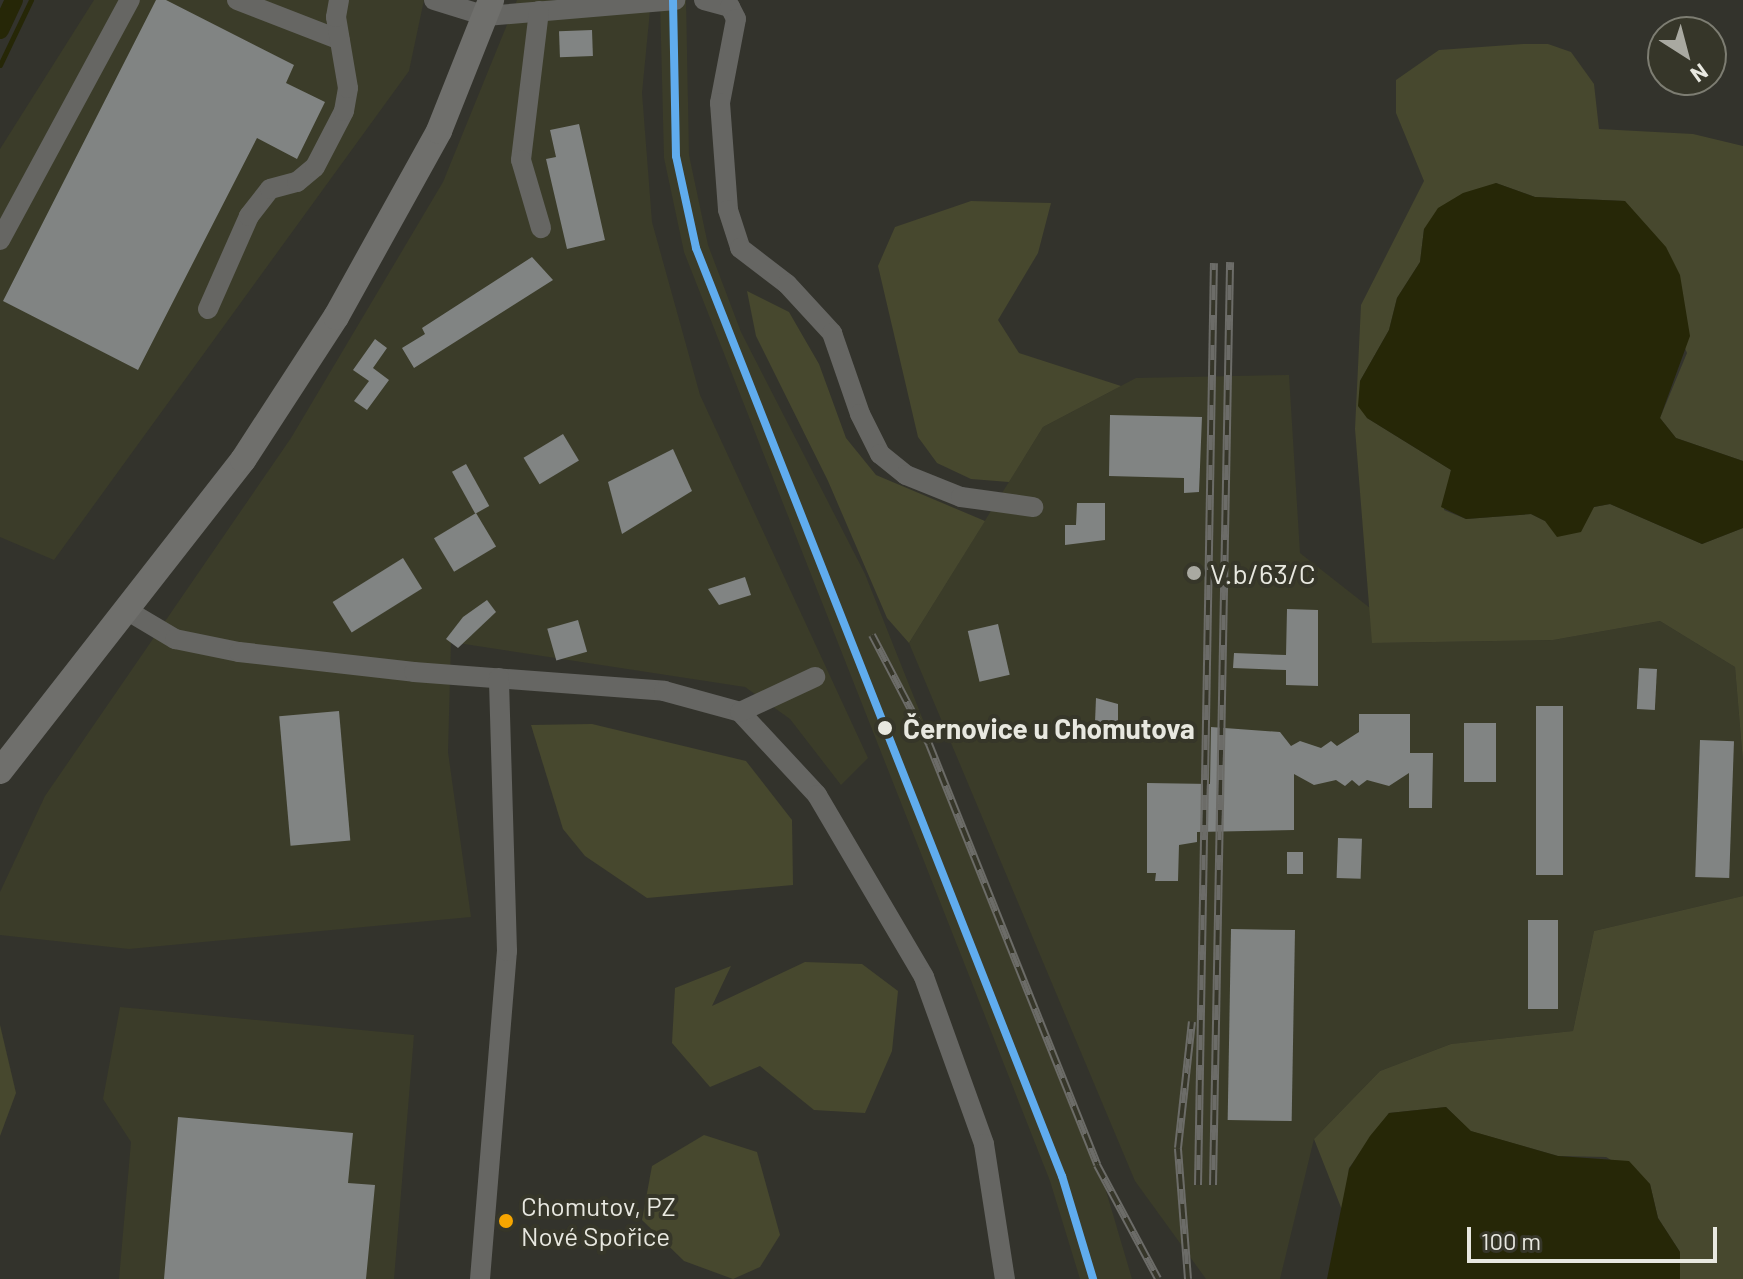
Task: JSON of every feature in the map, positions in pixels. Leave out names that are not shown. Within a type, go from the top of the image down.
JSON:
[{"type":"main road","points":[[0,771],[243,460],[367,265],[439,131],[489,8]]},
{"type":"street","points":[[0,240],[130,0]]},
{"type":"street","points":[[237,0],[340,40]]},
{"type":"street","points":[[208,309],[249,216],[270,189],[297,182],[315,167],[344,111],[348,88],[340,40],[339,0]]},
{"type":"street","points":[[434,0],[539,11],[675,0]]},
{"type":"street","points":[[704,0],[730,4],[736,19],[720,103],[728,210],[740,248],[787,284],[832,333],[860,414],[880,454],[906,475],[961,497],[1033,507]]},
{"type":"street","points":[[539,11],[521,160],[541,228]]},
{"type":"street","points":[[128,611],[175,639],[239,652],[664,691],[740,712],[817,795],[924,977],[984,1144],[1005,1279]]},
{"type":"street","points":[[740,712],[815,677]]},
{"type":"street","points":[[480,1279],[507,951],[499,678]]},
{"type":"shaded area","points":[[94,0],[424,0],[409,71],[54,560],[0,537],[0,149]]},
{"type":"shaded area","points":[[517,0],[651,0],[642,93],[652,222],[700,395],[868,758],[841,785],[790,719],[745,687],[451,642],[448,752],[471,917],[129,949],[0,935],[0,892],[45,796],[291,438],[443,182]]},
{"type":"shaded area","points":[[660,0],[686,0],[689,155],[708,245],[741,332],[865,574],[1094,1150],[1132,1279],[1080,1279],[1050,1181],[684,252],[664,158]]},
{"type":"shaded area","points":[[1548,44],[1571,52],[1594,84],[1599,129],[1693,134],[1743,146],[1743,461],[1676,438],[1660,418],[1687,353],[1625,201],[1535,197],[1496,183],[1424,229],[1420,262],[1397,298],[1389,330],[1360,381],[1367,418],[1451,470],[1444,510],[1466,519],[1531,514],[1545,521],[1585,518],[1594,507],[1610,504],[1702,544],[1743,528],[1743,762],[1735,667],[1660,621],[1553,640],[1372,643],[1355,429],[1361,305],[1424,181],[1396,113],[1396,80],[1439,50]]},
{"type":"shaded area","points":[[1496,183],[1535,197],[1625,201],[1666,247],[1680,275],[1690,336],[1660,418],[1676,438],[1743,461],[1743,528],[1702,544],[1610,504],[1594,507],[1581,532],[1557,537],[1545,521],[1531,514],[1466,519],[1441,507],[1451,470],[1367,418],[1358,406],[1360,381],[1389,330],[1397,298],[1420,262],[1424,229],[1438,208],[1463,193]]},
{"type":"shaded area","points":[[971,201],[1051,203],[1038,253],[998,320],[1019,353],[1121,386],[1043,427],[1009,482],[971,479],[937,463],[918,437],[878,266],[895,227]]},
{"type":"shaded area","points":[[747,291],[789,312],[819,364],[846,438],[876,475],[985,521],[909,643],[887,618],[828,481],[756,336]]},
{"type":"shaded area","points":[[1289,375],[1300,553],[1370,608],[1373,643],[1553,640],[1660,621],[1735,667],[1743,762],[1743,896],[1594,931],[1573,1031],[1451,1044],[1380,1071],[1314,1139],[1280,1279],[1206,1279],[1135,1181],[909,643],[1043,427],[1136,378]]},
{"type":"shaded area","points":[[592,724],[746,761],[792,820],[793,885],[647,898],[585,856],[563,829],[531,725]]},
{"type":"shaded area","points":[[1743,896],[1743,1279],[1680,1279],[1680,1252],[1658,1218],[1650,1184],[1606,1157],[1558,1156],[1470,1131],[1446,1107],[1389,1113],[1349,1168],[1344,1215],[1314,1139],[1380,1071],[1451,1044],[1573,1031],[1594,931]]},
{"type":"shaded area","points":[[805,962],[862,964],[898,991],[892,1051],[865,1113],[814,1110],[760,1066],[710,1087],[672,1043],[675,988],[731,966],[712,1006]]},
{"type":"shaded area","points":[[120,1007],[414,1035],[394,1279],[119,1279],[131,1142],[103,1099]]},
{"type":"shaded area","points":[[0,1025],[16,1093],[0,1136]]},
{"type":"shaded area","points":[[1446,1107],[1471,1131],[1558,1156],[1629,1161],[1650,1184],[1658,1218],[1680,1252],[1680,1279],[1327,1279],[1349,1169],[1370,1136],[1389,1113]]},
{"type":"shaded area","points":[[704,1135],[757,1152],[780,1235],[760,1267],[733,1279],[684,1261],[642,1220],[652,1166]]},
{"type":"building","points":[[156,0],[166,0],[294,65],[286,83],[325,102],[297,159],[257,138],[138,370],[3,301]]},
{"type":"building","points":[[592,30],[593,56],[560,57],[559,31]]},
{"type":"building","points":[[579,124],[605,240],[567,249],[546,159],[556,157],[550,130]]},
{"type":"building","points":[[532,257],[553,280],[414,368],[402,348],[425,334],[422,328]]},
{"type":"building","points":[[375,339],[387,348],[373,368],[389,380],[367,410],[354,401],[369,381],[353,370]]},
{"type":"building","points":[[1110,415],[1202,417],[1199,492],[1184,493],[1184,478],[1109,476]]},
{"type":"building","points":[[563,434],[579,461],[540,484],[524,458]]},
{"type":"building","points":[[673,449],[692,491],[622,534],[608,482]]},
{"type":"building","points":[[466,464],[489,506],[475,514],[452,472]]},
{"type":"building","points":[[1077,503],[1105,503],[1105,540],[1065,545],[1065,525],[1076,525]]},
{"type":"building","points":[[476,513],[496,546],[454,572],[434,538]]},
{"type":"building","points":[[403,558],[422,589],[352,633],[333,602]]},
{"type":"building","points":[[745,577],[751,595],[719,605],[708,589]]},
{"type":"building","points":[[487,600],[496,612],[458,648],[446,639],[463,617]]},
{"type":"building","points":[[1287,609],[1318,610],[1318,686],[1286,685],[1286,670],[1233,668],[1234,653],[1286,655]]},
{"type":"building","points":[[578,620],[587,652],[556,661],[547,629]]},
{"type":"building","points":[[998,624],[1010,675],[979,682],[968,631]]},
{"type":"building","points":[[1639,668],[1657,669],[1655,710],[1637,709]]},
{"type":"building","points":[[1096,698],[1118,704],[1118,722],[1095,722]]},
{"type":"building","points":[[1536,706],[1563,706],[1563,875],[1536,875]]},
{"type":"building","points":[[339,711],[350,841],[291,846],[279,716]]},
{"type":"building","points":[[1359,714],[1410,714],[1410,753],[1433,753],[1432,808],[1409,808],[1409,773],[1389,786],[1367,780],[1359,786],[1352,780],[1345,786],[1336,780],[1314,785],[1294,774],[1294,830],[1197,832],[1197,842],[1179,845],[1178,881],[1155,881],[1156,873],[1147,873],[1147,783],[1210,784],[1211,727],[1280,732],[1291,746],[1300,741],[1321,748],[1331,741],[1337,746],[1359,732]]},
{"type":"building","points":[[1464,723],[1496,723],[1496,782],[1464,782]]},
{"type":"building","points":[[1700,740],[1734,741],[1729,878],[1695,877]]},
{"type":"building","points":[[1338,838],[1362,839],[1361,879],[1337,878]]},
{"type":"building","points":[[1287,852],[1303,852],[1303,874],[1287,874]]},
{"type":"building","points":[[1528,920],[1558,920],[1558,1009],[1528,1009]]},
{"type":"building","points":[[1231,929],[1295,930],[1292,1121],[1228,1120]]},
{"type":"building","points":[[178,1117],[353,1133],[348,1183],[375,1185],[366,1279],[164,1279]]},
{"type":"waterway","points":[[0,30],[14,0]]},
{"type":"waterway","points":[[0,65],[31,0]]},
{"type":"railway","points":[[1213,1185],[1230,262]]},
{"type":"railway","points":[[1198,1185],[1214,263]]},
{"type":"railway","points":[[872,635],[929,744],[1097,1165],[1158,1279]]},
{"type":"railway","points":[[1188,1279],[1178,1148],[1192,1022]]},
{"type":"transit line","points":[[673,0],[676,156],[696,248],[1062,1176],[1093,1279]]},
{"type":"place","name":"V.b/63/C","points":[[1194,573]]},
{"type":"place","name":"Černovice u Chomutova","points":[[885,728]]},
{"type":"place","name":"Chomutov, PZ Nové Spořice","points":[[506,1221]]}]
